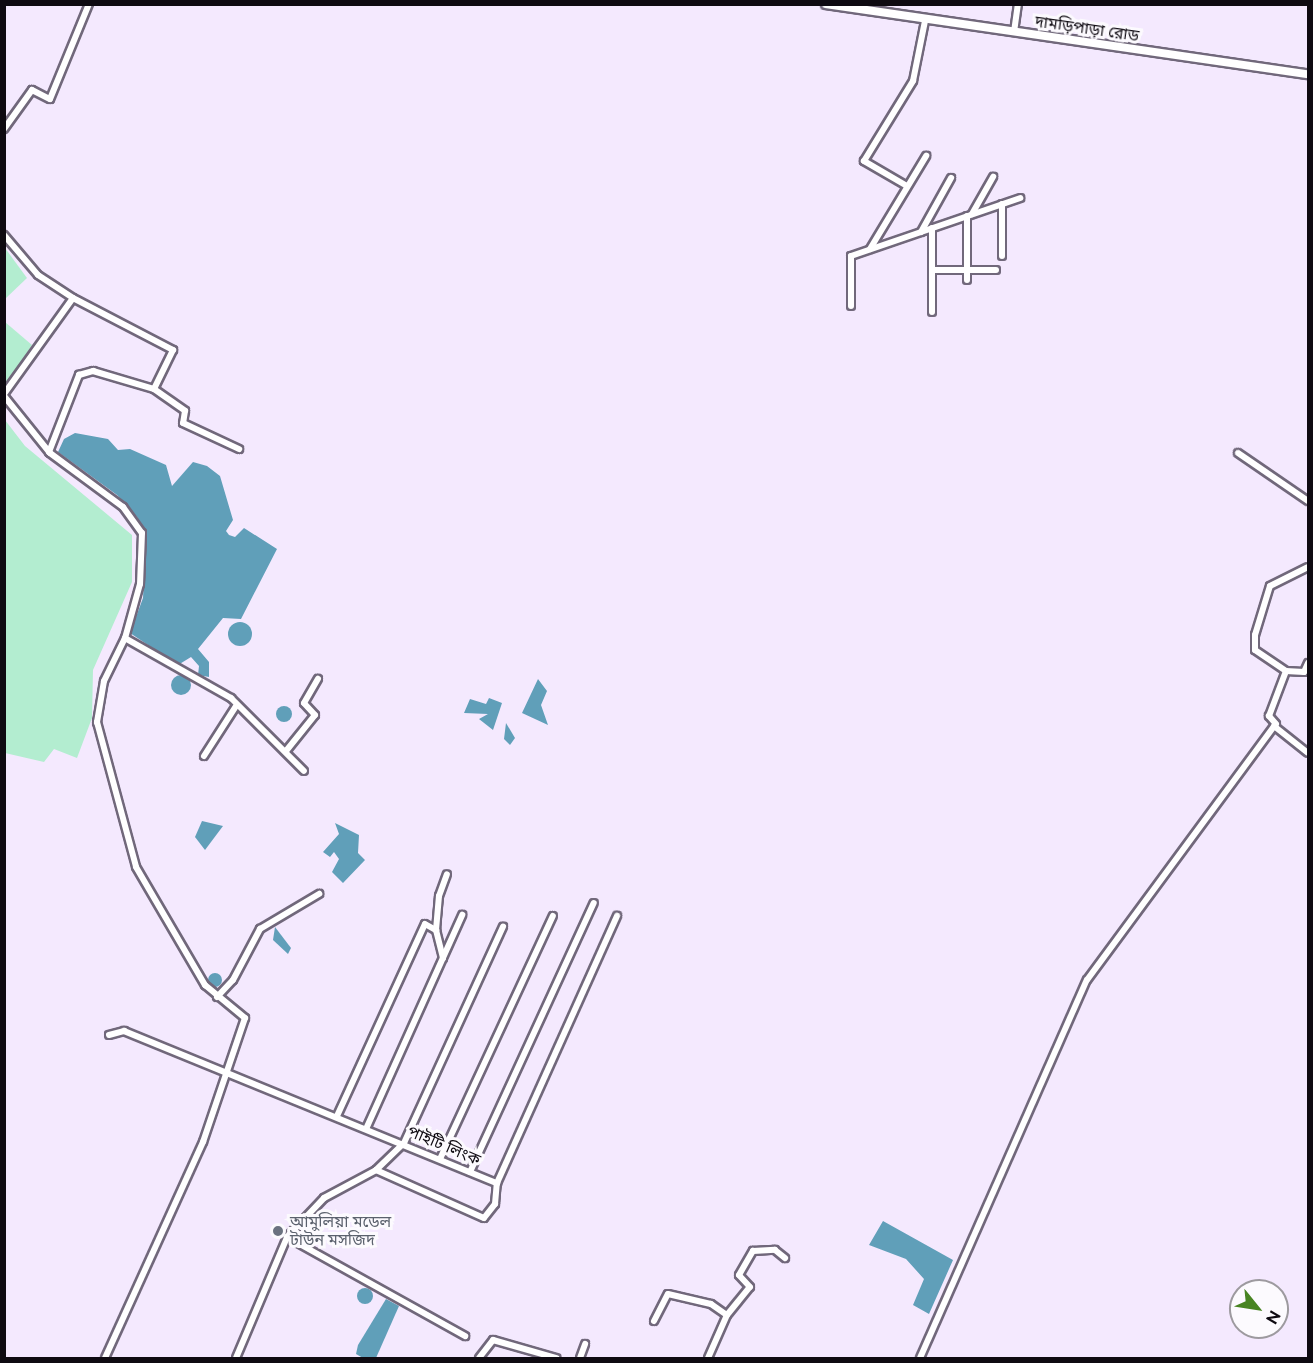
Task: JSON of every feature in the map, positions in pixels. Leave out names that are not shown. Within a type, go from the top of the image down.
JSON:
[{"type":"main road","name":"দামড়িপাড়া রোড","points":[[826,4],[926,21],[1308,74]]},
{"type":"street","points":[[4,129],[32,90],[50,99],[89,4]]},
{"type":"street","points":[[1014,32],[1018,4]]},
{"type":"street","points":[[908,186],[864,161],[913,81],[926,21]]},
{"type":"street","points":[[870,249],[926,156]]},
{"type":"street","points":[[967,280],[969,215],[993,177]]},
{"type":"street","points":[[921,232],[951,178]]},
{"type":"street","points":[[851,306],[851,256],[1020,198]]},
{"type":"street","points":[[1002,204],[1002,256]]},
{"type":"street","points":[[932,228],[932,312]]},
{"type":"street","points":[[4,235],[38,275],[73,298],[173,350],[154,389]]},
{"type":"street","points":[[932,270],[996,270]]},
{"type":"street","points":[[73,298],[4,395],[49,452],[123,507],[142,533],[144,561],[125,638],[104,681],[97,722],[136,867],[185,956],[216,997],[245,1018],[222,1072],[203,1142],[105,1359]]},
{"type":"street","points":[[49,452],[79,375],[93,371],[154,389],[185,411],[183,423],[239,449]]},
{"type":"street","points":[[1238,453],[1308,501]]},
{"type":"street","points":[[1308,567],[1270,586],[1255,635],[1255,650],[1286,671],[1304,672],[1308,663]]},
{"type":"street","points":[[125,638],[236,706],[304,771]]},
{"type":"street","points":[[1286,671],[1269,716],[1274,726],[1308,753]]},
{"type":"street","points":[[286,752],[315,715],[304,703],[318,679]]},
{"type":"street","points":[[204,756],[236,706]]},
{"type":"street","points":[[920,1359],[1087,980],[1274,726]]},
{"type":"street","points":[[443,958],[436,930],[439,896],[447,874]]},
{"type":"street","points":[[216,997],[233,980],[260,929],[319,894]]},
{"type":"street","points":[[470,1172],[594,903]]},
{"type":"street","points":[[366,1129],[462,915]]},
{"type":"street","points":[[440,1160],[553,916]]},
{"type":"street","points":[[376,1170],[484,1218],[495,1204],[497,1183],[617,916]]},
{"type":"street","points":[[337,1116],[424,924],[436,930]]},
{"type":"street","points":[[236,1359],[287,1237],[324,1198],[376,1170],[404,1143],[503,927]]},
{"type":"street","name":"পাইটি লিংক","points":[[109,1035],[124,1030],[497,1183]]},
{"type":"street","points":[[287,1237],[465,1336]]},
{"type":"street","points":[[708,1359],[727,1315],[750,1287],[739,1275],[753,1251],[775,1250],[785,1258]]},
{"type":"street","points":[[654,1321],[668,1294],[711,1304],[727,1315]]},
{"type":"street","points":[[479,1359],[494,1340],[556,1359]]},
{"type":"street","points":[[580,1359],[585,1344]]},
{"type":"green space","points":[[5,248],[27,278],[5,299]]},
{"type":"green space","points":[[5,322],[32,345],[5,387]]},
{"type":"green space","points":[[5,420],[25,446],[132,535],[132,582],[93,670],[92,718],[77,758],[54,749],[44,762],[5,753]]},
{"type":"water","points":[[75,433],[108,439],[118,450],[130,449],[166,465],[172,486],[193,462],[207,466],[220,476],[233,520],[226,531],[229,535],[235,537],[244,528],[277,549],[241,619],[223,618],[198,649],[209,662],[209,677],[198,675],[199,666],[191,657],[178,665],[130,633],[143,598],[146,540],[137,517],[117,495],[58,452],[64,439]]},
{"type":"water","points":[[240,622],[249,625],[252,634],[249,643],[240,646],[231,643],[228,634],[231,625]]},
{"type":"water","points":[[181,675],[188,678],[191,685],[188,692],[181,695],[174,692],[171,685],[174,678]]},
{"type":"water","points":[[538,679],[547,691],[541,705],[548,725],[522,713]]},
{"type":"water","points":[[489,698],[502,703],[493,730],[479,719],[488,714],[464,713],[470,699],[486,704]]},
{"type":"water","points":[[284,706],[290,708],[292,714],[290,720],[284,722],[278,720],[276,714],[278,708]]},
{"type":"water","points":[[506,723],[515,738],[510,745],[504,739]]},
{"type":"water","points":[[202,821],[223,826],[205,850],[195,837]]},
{"type":"water","points":[[335,823],[359,835],[358,853],[365,860],[343,883],[332,872],[339,859],[334,852],[330,857],[323,852],[339,834]]},
{"type":"water","points":[[275,927],[291,948],[288,954],[273,940]]},
{"type":"water","points":[[215,973],[220,975],[222,980],[220,985],[215,987],[210,985],[208,980],[210,975]]},
{"type":"water","points":[[883,1221],[953,1260],[929,1314],[913,1305],[924,1279],[906,1259],[869,1245]]},
{"type":"water","points":[[365,1288],[373,1296],[365,1304],[357,1296]]},
{"type":"water","points":[[386,1299],[399,1306],[376,1358],[363,1358],[356,1354],[358,1345]]},
{"type":"place","name":"আমুলিয়া মডেল টাউন মসজিদ","points":[[278,1231]]}]
